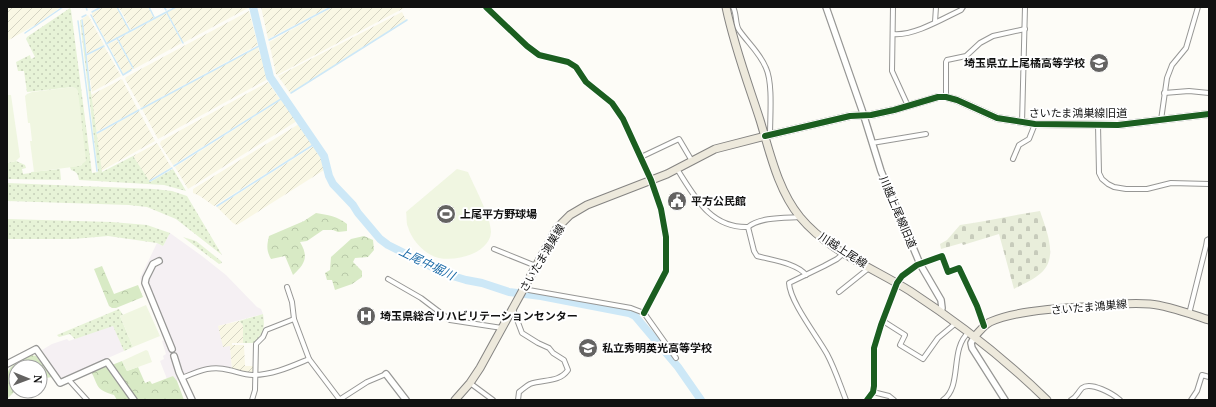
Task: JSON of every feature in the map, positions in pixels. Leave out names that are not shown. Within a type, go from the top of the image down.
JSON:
[{"type":"main road","name":"川越上尾線","points":[[728,7],[736,48],[767,135],[779,179],[800,217],[821,238],[897,283],[972,334],[1047,400]]},
{"type":"main road","name":"さいたま鴻巣線","points":[[455,400],[470,384],[480,368],[557,228],[570,215],[587,205],[677,169],[724,146],[767,135]]},
{"type":"main road","name":"さいたま鴻巣線","points":[[972,334],[993,321],[1017,314],[1054,309],[1132,303],[1158,305],[1209,320]]},
{"type":"street","points":[[486,7],[526,46],[539,55],[568,62],[576,67],[586,82],[612,103],[623,119],[651,180],[661,209],[666,238],[666,271],[644,314]]},
{"type":"street","points":[[728,7],[736,12],[738,29],[757,53],[767,70],[770,96],[767,135]]},
{"type":"street","points":[[826,7],[864,115]]},
{"type":"street","points":[[893,7],[892,71],[908,106]]},
{"type":"street","points":[[935,22],[936,7]]},
{"type":"street","points":[[892,34],[908,33],[961,10],[963,7]]},
{"type":"street","points":[[1022,123],[1025,7]]},
{"type":"street","points":[[1161,120],[1167,78],[1172,65],[1186,48],[1198,7]]},
{"type":"street","points":[[946,97],[947,60],[966,56],[980,43],[993,36],[1025,28]]},
{"type":"street","points":[[1164,93],[1189,91],[1209,93]]},
{"type":"street","name":"さいたま鴻巣線旧道","points":[[767,135],[844,117],[871,115],[908,106],[931,98],[946,97],[966,103],[997,118],[1035,124],[1128,124],[1209,114]]},
{"type":"street","name":"川越上尾線旧道","points":[[864,115],[884,180],[920,264],[941,300],[941,312]]},
{"type":"street","points":[[1013,159],[1019,145],[1029,139],[1035,124]]},
{"type":"street","points":[[1098,125],[1098,173],[1102,179],[1111,186],[1135,190],[1146,190],[1171,183],[1209,184]]},
{"type":"street","points":[[872,143],[926,134]]},
{"type":"street","points":[[640,157],[679,139],[692,161]]},
{"type":"street","points":[[677,169],[698,203],[718,220],[730,226],[748,226],[760,221],[800,217]]},
{"type":"street","points":[[748,226],[755,254],[794,266],[803,271],[806,275]]},
{"type":"street","points":[[1189,314],[1207,240],[1209,239]]},
{"type":"street","points":[[494,249],[536,266]]},
{"type":"street","points":[[844,253],[837,259],[789,283],[792,296],[799,310],[828,355],[846,400]]},
{"type":"street","points":[[867,400],[873,392],[874,348],[897,283],[902,276],[920,264],[942,256],[948,272],[959,268],[977,306],[984,326]]},
{"type":"street","points":[[159,261],[153,264],[145,283],[172,349]]},
{"type":"street","points":[[839,292],[869,267]]},
{"type":"street","points":[[388,279],[420,298],[450,320],[502,328]]},
{"type":"street","points":[[287,287],[292,302],[294,320],[309,359],[340,400],[367,382],[386,374],[406,400]]},
{"type":"street","points":[[521,292],[631,308],[644,314],[676,358]]},
{"type":"street","points":[[512,308],[522,333],[538,344],[549,348],[553,353],[564,360],[568,370],[564,376],[559,378],[529,384],[519,392],[518,400]]},
{"type":"street","points":[[252,400],[255,390],[256,347],[266,330],[294,320]]},
{"type":"street","points":[[883,321],[905,335],[900,346],[923,359],[938,338],[956,323]]},
{"type":"street","points":[[943,400],[948,396],[952,384],[956,359],[963,337],[972,334],[972,348],[1005,400]]},
{"type":"street","points":[[7,364],[36,350],[60,383],[107,362],[134,400]]},
{"type":"street","points":[[174,356],[192,400]]},
{"type":"street","points":[[182,378],[206,368],[223,369],[240,374],[255,375],[284,369],[309,359]]},
{"type":"street","points":[[1191,400],[1197,391],[1202,376],[1209,377]]},
{"type":"street","points":[[68,379],[87,400]]},
{"type":"street","points":[[470,384],[493,400]]},
{"type":"street","points":[[1071,400],[1076,397],[1082,388],[1087,386],[1108,391],[1120,400]]},
{"type":"street","points":[[873,392],[889,396],[894,400]]},
{"type":"shaded area","points":[[7,7],[61,7],[37,24],[7,41]]},
{"type":"shaded area","points":[[103,7],[116,7],[130,31],[107,43],[92,15],[92,13]]},
{"type":"shaded area","points":[[119,7],[148,7],[154,18],[131,30]]},
{"type":"shaded area","points":[[177,7],[250,7],[183,43],[167,12]]},
{"type":"shaded area","points":[[261,7],[329,7],[268,39]]},
{"type":"shaded area","points":[[333,7],[406,7],[277,75],[269,42]]},
{"type":"shaded area","points":[[249,11],[258,45],[141,108],[125,79],[126,77]]},
{"type":"shaded area","points":[[402,12],[406,20],[290,93],[278,76]]},
{"type":"shaded area","points":[[166,13],[182,43],[134,69],[118,39]]},
{"type":"shaded area","points":[[88,15],[104,45],[87,54],[82,19]]},
{"type":"shaded area","points":[[117,40],[133,69],[123,74],[108,44]]},
{"type":"shaded area","points":[[104,46],[121,76],[92,92],[87,56]]},
{"type":"shaded area","points":[[258,47],[268,79],[158,139],[142,109]]},
{"type":"shaded area","points":[[122,79],[138,110],[96,132],[91,95]]},
{"type":"shaded area","points":[[268,82],[280,99],[173,165],[160,144],[161,141]]},
{"type":"shaded area","points":[[281,100],[297,121],[188,189],[175,167]]},
{"type":"shaded area","points":[[139,111],[155,141],[101,171],[97,134]]},
{"type":"shaded area","points":[[299,124],[313,144],[214,206],[193,193],[193,189]]},
{"type":"shaded area","points":[[157,143],[171,167],[149,181],[133,156]]},
{"type":"shaded area","points":[[314,146],[322,157],[324,170],[237,225],[217,207]]},
{"type":"shaded area","points":[[170,233],[226,275],[257,307],[261,309],[263,314],[218,326],[230,346],[232,369],[213,366],[203,367],[188,373],[176,381],[173,376],[167,379],[160,361],[164,359],[163,356],[166,354],[162,341],[164,340],[140,278],[157,243],[163,246]]},
{"type":"shaded area","points":[[239,321],[243,325],[243,343],[232,343],[232,345],[244,345],[245,366],[254,366],[254,372],[252,374],[232,369],[230,346],[223,347],[218,326]]},
{"type":"shaded area","points":[[113,325],[124,351],[62,378],[59,377],[42,350],[52,344],[67,339],[69,341]]},
{"type":"green space","points":[[70,8],[92,173],[98,172],[80,20],[102,172],[133,156],[150,182],[173,169],[186,191],[164,185],[79,180],[77,174],[71,170],[70,167],[82,165],[73,87],[27,92],[24,71],[18,71],[16,62],[30,55],[31,59],[35,57],[26,39],[27,37]]},
{"type":"green space","points":[[73,87],[78,91],[86,161],[80,166],[34,172],[30,141],[32,141],[30,123],[28,123],[25,96],[32,92]]},
{"type":"green space","points":[[7,95],[11,95],[20,157],[16,161],[7,163]]},
{"type":"green space","points":[[16,161],[25,165],[26,168],[22,169],[23,174],[60,169],[61,180],[7,179],[7,163]]},
{"type":"green space","name":"上尾平方野球場","points":[[457,169],[468,172],[485,210],[491,232],[489,240],[484,247],[476,252],[457,258],[438,258],[420,247],[414,239],[407,225],[406,212]]},
{"type":"green space","points":[[7,183],[154,189],[172,191],[187,196],[222,255],[176,219],[147,207],[129,205],[7,201]]},
{"type":"green space","points":[[1040,211],[1050,243],[1049,259],[1046,267],[1041,273],[1014,289],[999,234],[963,245],[962,243],[941,249],[940,244],[947,240],[960,225]]},
{"type":"green space","points":[[316,213],[340,219],[347,224],[347,231],[338,232],[333,230],[323,230],[307,241],[300,242],[305,256],[303,264],[293,275],[285,256],[271,259],[267,248],[269,236],[304,221]]},
{"type":"green space","points":[[7,219],[112,222],[147,225],[170,233],[163,246],[157,243],[108,236],[73,239],[7,239]]},
{"type":"green space","points":[[364,236],[373,240],[374,250],[368,257],[355,258],[353,262],[362,271],[362,277],[352,284],[335,290],[332,280],[327,280],[325,273],[330,270],[331,257],[351,239]]},
{"type":"green space","points":[[183,237],[196,241],[222,263],[219,264]]},
{"type":"green space","points":[[102,266],[114,294],[138,285],[143,297],[116,308],[109,306],[94,269]]},
{"type":"green space","points":[[146,305],[160,336],[133,347],[120,316]]},
{"type":"green space","points":[[119,309],[123,315],[120,316],[133,347],[124,351],[113,326],[75,339],[70,334],[59,337],[57,335]]},
{"type":"green space","points":[[263,314],[263,330],[258,339],[255,343],[243,343],[243,325],[239,321]]},
{"type":"green space","points":[[146,350],[148,351],[152,362],[127,371],[122,361]]},
{"type":"green space","points":[[31,355],[36,356],[38,359],[23,359]]},
{"type":"green space","points":[[122,361],[127,371],[138,367],[145,383],[150,381],[152,384],[173,376],[177,381],[184,400],[137,400],[112,365]]},
{"type":"green space","points":[[105,365],[131,400],[117,400],[114,395],[98,387],[91,371]]},
{"type":"green space","points":[[8,371],[7,399],[7,381]]},
{"type":"green space","points":[[48,372],[52,377],[48,378]]},
{"type":"waterway","points":[[25,33],[63,7]]},
{"type":"waterway","points":[[92,12],[101,7]]},
{"type":"waterway","points":[[117,7],[130,31]]},
{"type":"waterway","points":[[149,7],[154,17]]},
{"type":"waterway","points":[[106,44],[176,7]]},
{"type":"waterway","name":"上尾中堀川","points":[[253,7],[270,77],[324,156],[329,176],[333,184],[353,205],[380,239],[388,245],[446,274],[482,283],[509,292],[541,296],[629,313],[635,316],[678,367],[701,400]]},
{"type":"waterway","points":[[269,40],[331,7]]},
{"type":"waterway","points":[[167,13],[183,43]]},
{"type":"waterway","points":[[82,17],[86,15]]},
{"type":"waterway","points":[[91,15],[106,43]]},
{"type":"waterway","points":[[82,20],[90,90]]},
{"type":"waterway","points":[[291,93],[407,20]]},
{"type":"waterway","points":[[78,21],[97,171]]},
{"type":"waterway","points":[[117,38],[133,68]]},
{"type":"waterway","points":[[107,45],[123,75],[131,70]]},
{"type":"waterway","points":[[86,55],[104,46]]},
{"type":"waterway","points":[[141,109],[259,46]]},
{"type":"waterway","points":[[174,166],[281,99]]},
{"type":"waterway","points":[[97,133],[139,110]]},
{"type":"waterway","points":[[217,206],[313,145]]},
{"type":"waterway","points":[[150,181],[172,168]]},
{"type":"cycle path","points":[[486,7],[527,46],[539,55],[568,62],[576,67],[586,82],[612,103],[623,119],[651,180],[661,209],[666,237],[666,271],[644,313]]},
{"type":"cycle path","points":[[765,136],[850,116],[871,115],[894,110],[938,97],[946,97],[957,100],[997,118],[1035,124],[1118,125],[1209,114]]},
{"type":"cycle path","points":[[867,400],[873,392],[874,348],[881,325],[897,283],[902,276],[917,265],[942,256],[948,272],[959,268],[977,306],[984,326]]},
{"type":"place","name":"埼玉県立上尾橘高等学校","points":[[1099,63]]},
{"type":"place","name":"平方公民館","points":[[677,201]]},
{"type":"place","name":"上尾平方野球場","points":[[446,214]]},
{"type":"place","name":"埼玉県総合リハビリテーションセンター","points":[[366,316]]},
{"type":"place","name":"私立秀明英光高等学校","points":[[588,348]]}]
